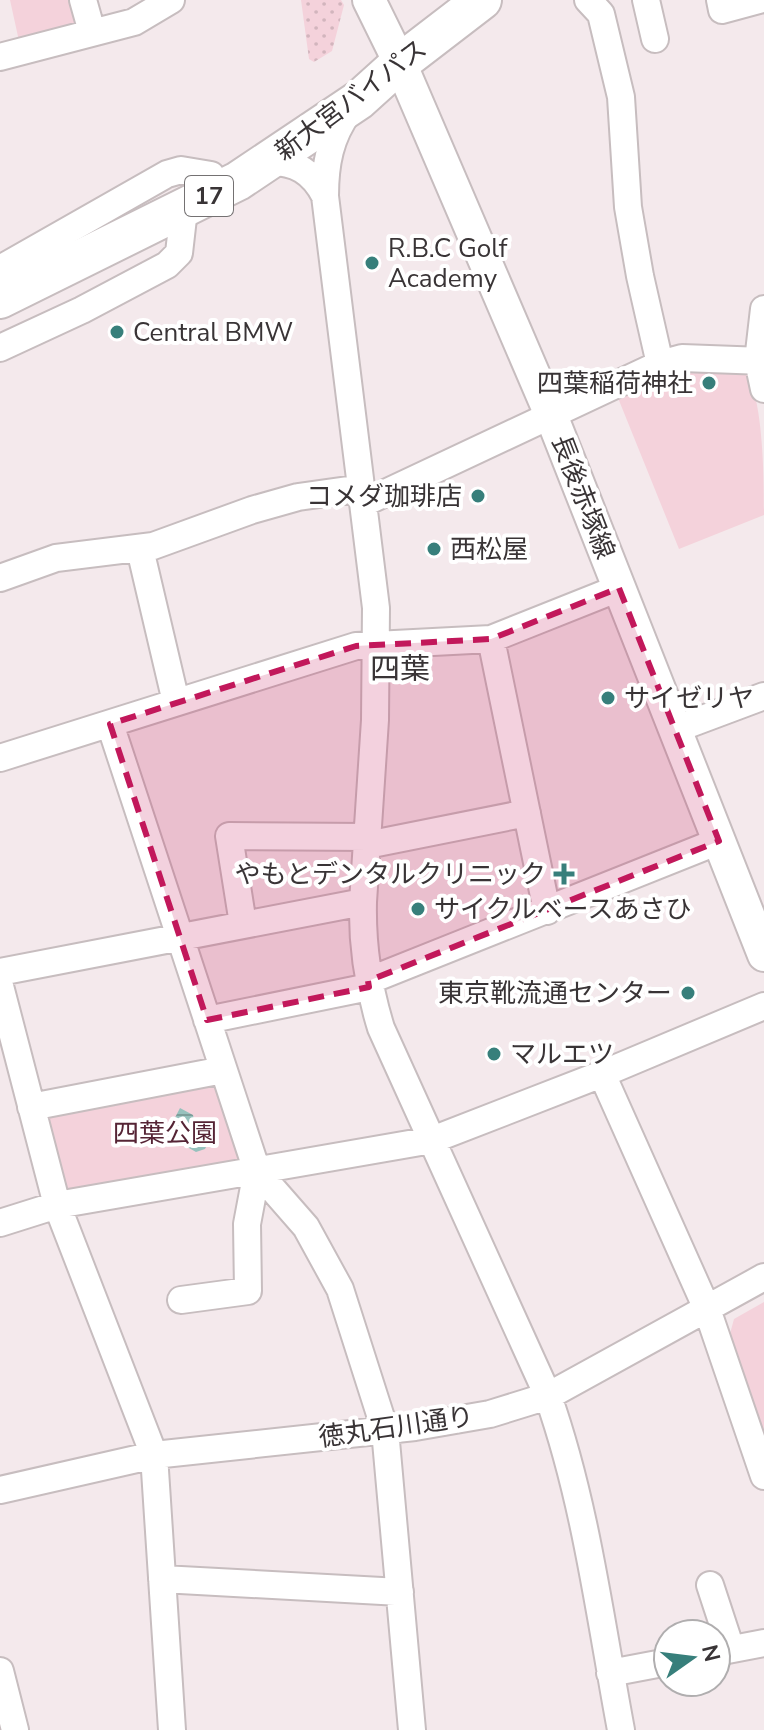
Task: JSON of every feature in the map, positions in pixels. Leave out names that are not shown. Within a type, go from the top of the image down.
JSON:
[{"type":"highway","name":"新大宮バイパス","points":[[0,299],[184,209],[268,162],[359,100],[450,0]]},
{"type":"highway","name":"新大宮バイパス","points":[[0,289],[211,175],[482,0]]},
{"type":"main road","name":"長後赤塚線","points":[[369,0],[397,56],[551,415],[764,955]]},
{"type":"street","points":[[83,0],[92,32]]},
{"type":"street","points":[[0,57],[134,22],[171,0]]},
{"type":"street","points":[[588,0],[601,14],[621,97],[628,207],[660,364]]},
{"type":"street","points":[[646,0],[655,39]]},
{"type":"street","points":[[720,0],[722,10],[759,0]]},
{"type":"street","points":[[359,100],[340,124],[330,146],[325,196],[373,574],[377,645],[362,931],[369,984],[381,1028],[548,1396],[571,1468],[621,1730]]},
{"type":"street","points":[[268,162],[302,168],[325,196]]},
{"type":"street","name":"17","points":[[0,269],[167,174],[181,170],[211,175]]},
{"type":"street","points":[[0,348],[82,310],[167,265],[179,253],[184,209]]},
{"type":"street","points":[[764,309],[761,361],[764,389]]},
{"type":"street","points":[[0,578],[56,558],[140,549],[298,497],[363,496],[660,364],[682,358],[761,361]]},
{"type":"street","points":[[140,549],[176,702]]},
{"type":"street","points":[[0,758],[356,646],[491,639],[619,588]]},
{"type":"street","points":[[491,639],[547,911]]},
{"type":"street","points":[[676,729],[764,696]]},
{"type":"street","points":[[110,724],[257,1171],[306,1227],[326,1259],[352,1320],[385,1430],[412,1730]]},
{"type":"street","points":[[243,924],[229,836],[367,841],[527,813]]},
{"type":"street","points":[[207,1020],[369,984],[719,841]]},
{"type":"street","points":[[0,972],[363,902]]},
{"type":"street","points":[[0,986],[57,1205],[154,1455],[172,1730]]},
{"type":"street","points":[[0,1223],[57,1205],[432,1140],[602,1074],[764,1006]]},
{"type":"street","points":[[31,1107],[223,1070]]},
{"type":"street","points":[[602,1074],[707,1309],[764,1476]]},
{"type":"street","points":[[181,1300],[248,1291],[247,1224],[257,1171]]},
{"type":"street","name":"徳丸石川通り","points":[[0,1490],[154,1455],[385,1430],[490,1414],[548,1396],[764,1277]]},
{"type":"street","points":[[162,1579],[400,1592]]},
{"type":"street","points":[[710,1585],[717,1618]]},
{"type":"street","points":[[732,1649],[764,1643]]},
{"type":"street","points":[[610,1673],[652,1665]]},
{"type":"street","points":[[0,1671],[15,1730]]},
{"type":"highlighted area","points":[[619,588],[719,841],[368,981],[369,987],[207,1020],[110,724],[356,646],[491,639]]},
{"type":"green space","points":[[10,0],[76,0],[78,26],[19,41]]},
{"type":"green space","points":[[301,0],[341,0],[344,5],[332,51],[314,62],[309,59]]},
{"type":"green space","points":[[743,369],[750,380],[759,416],[764,515],[679,549],[616,393],[664,372]]},
{"type":"green space","name":"四葉公園","points":[[218,1084],[242,1156],[235,1167],[71,1193],[63,1188],[44,1118],[51,1109]]},
{"type":"green space","points":[[764,1302],[764,1442],[728,1341],[734,1319]]},
{"type":"water","points":[[180,1108],[193,1115],[195,1125],[206,1132],[209,1141],[205,1149],[196,1152],[166,1135]]},
{"type":"place","name":"R.B.C Golf Academy","points":[[372,263]]},
{"type":"place","name":"Central BMW","points":[[117,332]]},
{"type":"place","name":"四葉稲荷神社","points":[[709,383]]},
{"type":"place","name":"コメダ珈琲店","points":[[478,496]]},
{"type":"place","name":"西松屋","points":[[434,549]]},
{"type":"place","name":"サイゼリヤ","points":[[608,698]]},
{"type":"place","name":"やもとデンタルクリニック","points":[[564,874]]},
{"type":"place","name":"サイクルベースあさひ","points":[[418,909]]},
{"type":"place","name":"東京靴流通センター","points":[[688,993]]},
{"type":"place","name":"マルエツ","points":[[494,1054]]},
{"type":"district","name":"四葉","points":[[400,669]]}]
